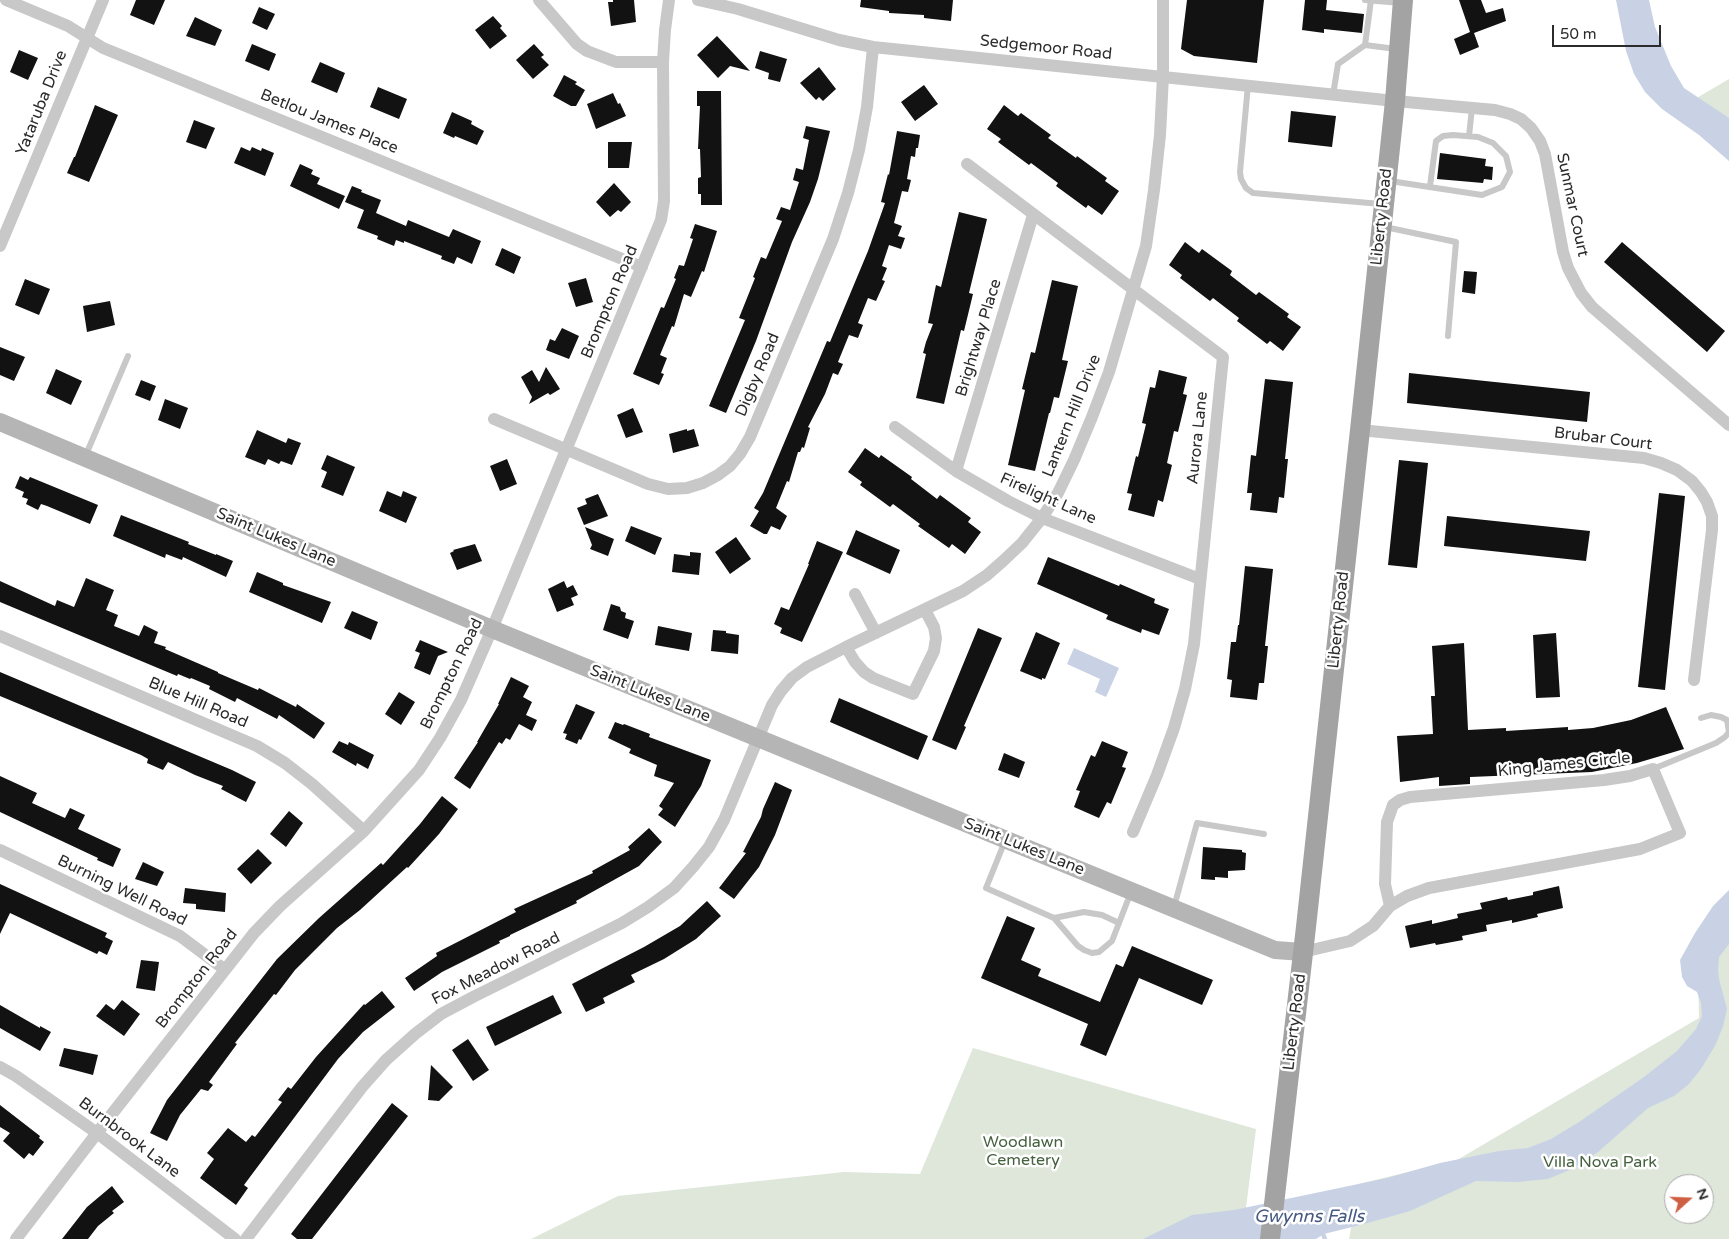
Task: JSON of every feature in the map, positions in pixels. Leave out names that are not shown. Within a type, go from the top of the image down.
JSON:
[{"type":"main road","name":"Liberty Road","points":[[1270,1239],[1304,952],[1395,101],[1403,1]]},
{"type":"street","name":"Betlou James Place","points":[[6,0],[68,26],[103,48],[642,266]]},
{"type":"street","name":"Yataruba Drive","points":[[0,246],[6,217],[87,38],[102,0]]},
{"type":"street","points":[[539,0],[576,44],[588,51],[616,62],[664,62]]},
{"type":"street","name":"Brompton Road","points":[[16,1239],[224,969],[254,933],[280,906],[364,831],[419,770],[440,738],[461,700],[492,630],[658,228],[664,201],[664,62],[669,0]]},
{"type":"street","name":"Sedgemoor Road","points":[[698,0],[738,9],[839,40],[873,47],[1395,101]]},
{"type":"street","name":"Lantern Hill Drive","points":[[757,738],[772,705],[792,678],[807,667],[846,647],[963,591],[987,575],[1022,543],[1042,518],[1058,492],[1074,460],[1109,372],[1146,246],[1160,135],[1163,76],[1163,0]]},
{"type":"street","name":"Digby Road","points":[[494,419],[648,484],[668,489],[687,488],[718,475],[730,466],[740,454],[754,428],[836,230],[859,150],[867,107],[873,47]]},
{"type":"street","name":"Sunmar Court","points":[[1395,101],[1495,110],[1510,114],[1531,128],[1540,141],[1545,154],[1563,252],[1568,268],[1581,292],[1592,307],[1729,425]]},
{"type":"street","name":"Aurora Lane","points":[[967,164],[1223,357],[1194,644],[1185,689],[1174,728],[1133,832]]},
{"type":"street","name":"Brightway Place","points":[[956,471],[1033,215]]},
{"type":"street","name":"Saint Lukes Lane","points":[[0,422],[492,630],[1275,950],[1304,952]]},
{"type":"street","name":"Firelight Lane","points":[[895,427],[956,471],[1042,518],[1200,579]]},
{"type":"street","name":"Brubar Court","points":[[1360,430],[1644,458],[1677,470],[1692,481],[1707,502],[1712,516],[1712,530],[1694,680]]},
{"type":"street","points":[[855,594],[876,633]]},
{"type":"street","points":[[846,647],[864,672],[873,678],[913,694],[934,651],[936,638],[934,627],[925,610]]},
{"type":"street","name":"Blue Hill Road","points":[[0,636],[257,746],[285,763],[312,784],[364,831]]},
{"type":"street","name":"Fox Meadow Road","points":[[246,1239],[362,1087],[386,1060],[415,1034],[441,1014],[472,997],[622,923],[674,888],[693,868],[709,846],[724,820],[757,738]]},
{"type":"street","name":"King James Circle","points":[[1304,952],[1350,942],[1373,926],[1390,906],[1407,896],[1429,888],[1640,849],[1680,833],[1653,769],[1630,776],[1604,780],[1410,797],[1400,800],[1393,805],[1387,822],[1385,884],[1390,906]]},
{"type":"street","name":"Burning Well Road","points":[[0,850],[180,936],[224,969]]},
{"type":"street","name":"Burnbrook Lane","points":[[0,1067],[16,1076],[97,1133],[236,1239]]},
{"type":"lane","points":[[1365,0],[1403,1]]},
{"type":"lane","points":[[1365,45],[1371,0]]},
{"type":"lane","points":[[1333,95],[1338,64],[1365,45],[1399,50]]},
{"type":"lane","points":[[1248,85],[1240,172],[1241,179],[1246,188],[1253,193],[1384,205]]},
{"type":"lane","points":[[1469,136],[1472,108]]},
{"type":"lane","points":[[1386,180],[1482,194],[1502,187],[1510,172],[1506,156],[1492,143],[1478,137],[1443,136],[1436,141],[1430,186]]},
{"type":"lane","points":[[1381,226],[1456,242],[1448,336]]},
{"type":"lane","points":[[85,458],[128,356]]},
{"type":"lane","points":[[1653,769],[1716,743],[1729,732],[1727,720],[1711,715],[1701,718]]},
{"type":"lane","points":[[1174,908],[1197,823],[1264,834]]},
{"type":"lane","points":[[1005,840],[986,888],[1054,918],[1078,946],[1084,950],[1092,953],[1099,952],[1112,941],[1131,891]]},
{"type":"lane","points":[[1054,918],[1093,912],[1119,924]]},
{"type":"green space","points":[[1729,79],[1729,141],[1695,99]]},
{"type":"green space","name":"Villa Nova Park","points":[[1729,895],[1729,1239],[1349,1239],[1359,1184],[1457,1160],[1699,1018],[1697,932]]},
{"type":"green space","name":"Woodlawn Cemetery","points":[[973,1048],[1256,1129],[1242,1239],[531,1239],[618,1196],[844,1172],[920,1174]]},
{"type":"water","points":[[1616,0],[1649,0],[1655,27],[1671,66],[1684,88],[1729,118],[1729,161],[1699,135],[1662,109],[1645,92],[1634,74],[1626,51]]},
{"type":"water","points":[[1074,648],[1119,668],[1106,697],[1095,692],[1100,679],[1067,664]]},
{"type":"water","name":"Gwynns Falls","points":[[1729,890],[1729,944],[1719,957],[1718,969],[1727,1009],[1716,1044],[1701,1069],[1688,1085],[1674,1096],[1648,1108],[1598,1152],[1572,1169],[1548,1179],[1517,1182],[1476,1181],[1410,1211],[1324,1234],[1316,1239],[1143,1239],[1192,1215],[1234,1210],[1387,1178],[1440,1163],[1499,1151],[1528,1148],[1551,1139],[1644,1077],[1677,1051],[1696,1029],[1702,1016],[1701,1003],[1697,992],[1687,986],[1682,977],[1680,960],[1713,906]]},
{"type":"building","points":[[136,0],[165,0],[154,25],[130,15]]},
{"type":"building","points":[[613,0],[634,0],[636,22],[611,26],[608,2],[613,2]]},
{"type":"building","points":[[861,0],[953,0],[951,21],[924,18],[924,15],[889,13],[889,11],[860,7]]},
{"type":"building","points":[[1187,0],[1264,0],[1257,63],[1194,56],[1181,49]]},
{"type":"building","points":[[1305,0],[1327,0],[1326,10],[1364,14],[1362,33],[1324,29],[1324,33],[1302,30]]},
{"type":"building","points":[[1459,0],[1481,0],[1486,13],[1503,8],[1506,21],[1474,33],[1479,47],[1460,55],[1454,39],[1470,32]]},
{"type":"building","points":[[259,7],[275,14],[267,30],[252,23]]},
{"type":"building","points":[[493,16],[502,26],[500,28],[507,36],[490,49],[475,30]]},
{"type":"building","points":[[195,17],[222,30],[215,46],[186,36]]},
{"type":"building","points":[[717,36],[750,71],[730,66],[718,78],[697,55]]},
{"type":"building","points":[[252,44],[276,54],[269,71],[245,61]]},
{"type":"building","points":[[534,44],[544,55],[541,57],[549,65],[533,79],[516,60]]},
{"type":"building","points":[[19,50],[38,58],[28,80],[10,72]]},
{"type":"building","points":[[760,51],[787,59],[780,82],[768,79],[769,73],[755,68]]},
{"type":"building","points":[[320,62],[345,73],[337,93],[311,82]]},
{"type":"building","points":[[819,67],[836,89],[823,101],[819,97],[816,100],[800,83]]},
{"type":"building","points":[[564,75],[577,82],[575,84],[585,90],[576,106],[571,106],[553,96]]},
{"type":"building","points":[[924,85],[938,104],[915,121],[901,102]]},
{"type":"building","points":[[378,87],[407,99],[399,119],[370,107]]},
{"type":"building","points":[[697,91],[721,91],[722,205],[701,205],[701,194],[698,194],[698,178],[701,177],[700,149],[698,149],[700,106],[697,106]]},
{"type":"building","points":[[613,93],[626,116],[596,129],[587,104]]},
{"type":"building","points":[[95,105],[118,115],[89,182],[67,173]]},
{"type":"building","points":[[1004,105],[1018,116],[1021,113],[1051,135],[1048,138],[1107,178],[1105,181],[1119,191],[1102,215],[1088,205],[1086,208],[1056,186],[1058,183],[998,142],[1001,139],[987,129]]},
{"type":"building","points":[[1291,111],[1336,116],[1332,147],[1288,142]]},
{"type":"building","points":[[452,112],[472,121],[471,124],[484,131],[477,145],[443,133]]},
{"type":"building","points":[[194,120],[215,128],[206,149],[186,142]]},
{"type":"building","points":[[806,126],[830,131],[818,179],[792,242],[756,341],[726,413],[709,406],[745,320],[739,318],[755,278],[753,277],[761,257],[766,259],[782,221],[776,219],[781,207],[790,210],[799,182],[793,180],[796,168],[803,170],[809,140],[803,138]]},
{"type":"building","points":[[897,131],[920,135],[915,157],[911,156],[907,179],[911,180],[908,192],[902,191],[894,223],[902,226],[898,236],[905,238],[901,249],[889,245],[882,266],[887,268],[882,280],[885,281],[876,301],[868,298],[858,323],[863,325],[858,338],[849,335],[838,362],[843,364],[838,375],[833,373],[825,394],[808,427],[810,428],[804,448],[802,447],[800,452],[798,452],[789,482],[787,481],[776,508],[787,516],[780,530],[771,526],[767,534],[764,534],[750,526],[759,511],[754,508],[763,493],[827,341],[830,342],[868,251],[885,203],[881,202],[889,175]]},
{"type":"building","points":[[608,142],[632,142],[629,168],[608,168]]},
{"type":"building","points":[[241,147],[250,151],[252,147],[261,151],[262,148],[274,153],[265,176],[234,163]]},
{"type":"building","points":[[1440,153],[1486,159],[1485,166],[1493,167],[1492,180],[1484,179],[1483,183],[1437,179]]},
{"type":"building","points":[[300,164],[313,170],[311,174],[320,178],[317,184],[345,196],[339,209],[290,186]]},
{"type":"building","points":[[614,183],[631,202],[621,212],[618,210],[610,217],[596,202]]},
{"type":"building","points":[[352,186],[381,200],[376,213],[406,226],[408,220],[449,237],[453,229],[481,241],[472,264],[457,257],[454,264],[441,259],[442,256],[404,241],[404,243],[396,240],[394,246],[377,239],[378,236],[357,228],[364,210],[345,202]]},
{"type":"building","points":[[959,212],[987,219],[969,293],[973,294],[964,331],[961,330],[944,404],[916,398],[926,354],[923,353],[933,324],[928,323],[936,285],[941,287]]},
{"type":"building","points":[[695,224],[717,231],[704,272],[702,271],[691,297],[684,294],[674,327],[672,326],[660,355],[667,358],[661,373],[664,374],[659,385],[633,374],[661,307],[664,308],[676,279],[674,278],[679,265],[684,266],[693,239],[690,238]]},
{"type":"building","points":[[1185,242],[1199,253],[1202,249],[1232,271],[1230,275],[1256,295],[1259,292],[1289,314],[1287,317],[1301,327],[1283,351],[1270,341],[1267,344],[1237,321],[1239,318],[1213,298],[1210,301],[1180,278],[1182,275],[1169,265]]},
{"type":"building","points":[[1622,242],[1725,331],[1707,352],[1604,262]]},
{"type":"building","points":[[502,248],[521,257],[514,274],[495,265]]},
{"type":"building","points":[[1464,271],[1477,272],[1475,294],[1462,292]]},
{"type":"building","points":[[586,278],[593,302],[576,307],[568,283]]},
{"type":"building","points":[[25,279],[50,289],[39,315],[15,305]]},
{"type":"building","points":[[1052,280],[1078,286],[1062,360],[1068,361],[1059,398],[1054,397],[1049,413],[1035,471],[1008,465],[1025,390],[1022,389],[1031,352],[1035,353]]},
{"type":"building","points":[[110,301],[115,325],[87,332],[83,306]]},
{"type":"building","points":[[562,328],[579,336],[569,359],[546,350],[550,339],[555,341]]},
{"type":"building","points":[[0,347],[25,357],[14,381],[0,375]]},
{"type":"building","points":[[546,367],[560,389],[550,395],[548,393],[529,404],[532,397],[521,377],[532,370],[539,382]]},
{"type":"building","points":[[56,369],[82,381],[71,405],[46,393]]},
{"type":"building","points":[[1159,370],[1187,377],[1183,394],[1187,395],[1178,432],[1174,431],[1167,463],[1172,465],[1163,502],[1158,500],[1154,517],[1128,510],[1132,494],[1127,493],[1146,424],[1142,423],[1150,387],[1155,388]]},
{"type":"building","points":[[1409,373],[1590,392],[1587,422],[1407,403]]},
{"type":"building","points":[[1265,379],[1293,382],[1285,459],[1288,459],[1284,498],[1279,497],[1277,513],[1250,510],[1252,493],[1247,493],[1251,455],[1256,456]]},
{"type":"building","points":[[141,380],[156,386],[150,401],[135,395]]},
{"type":"building","points":[[165,399],[188,408],[180,429],[158,420]]},
{"type":"building","points":[[633,408],[643,432],[626,438],[617,415]]},
{"type":"building","points":[[687,429],[687,431],[694,429],[699,446],[673,453],[669,434]]},
{"type":"building","points":[[257,430],[286,443],[288,438],[301,443],[292,465],[281,461],[279,464],[268,459],[265,465],[245,457]]},
{"type":"building","points":[[865,448],[879,458],[881,455],[912,477],[911,479],[937,499],[940,495],[971,518],[968,522],[981,532],[965,554],[952,544],[949,548],[918,526],[920,524],[893,504],[890,507],[860,485],[862,482],[848,472]]},
{"type":"building","points":[[327,455],[355,467],[343,496],[321,487],[327,472],[321,469]]},
{"type":"building","points":[[507,459],[517,484],[500,491],[490,466]]},
{"type":"building","points":[[1399,460],[1428,463],[1417,568],[1388,565]]},
{"type":"building","points":[[20,476],[28,480],[30,477],[98,505],[90,524],[41,504],[38,510],[26,504],[28,499],[22,497],[24,492],[15,488]]},
{"type":"building","points":[[387,491],[401,497],[403,491],[417,497],[406,523],[379,511]]},
{"type":"building","points":[[1659,493],[1685,496],[1665,690],[1638,687]]},
{"type":"building","points":[[598,494],[608,516],[584,525],[577,508],[587,504],[585,499]]},
{"type":"building","points":[[121,515],[233,561],[226,577],[183,557],[182,560],[166,554],[165,558],[113,536]]},
{"type":"building","points":[[1447,516],[1590,531],[1586,561],[1444,546]]},
{"type":"building","points":[[631,526],[662,538],[655,555],[625,541]]},
{"type":"building","points":[[585,527],[614,539],[608,556],[590,549],[592,545]]},
{"type":"building","points":[[856,530],[900,550],[890,574],[846,554]]},
{"type":"building","points":[[736,537],[751,559],[730,574],[715,552]]},
{"type":"building","points":[[817,541],[843,552],[802,642],[780,633],[782,628],[774,624],[781,607],[789,610]]},
{"type":"building","points":[[475,544],[482,561],[457,570],[450,553],[453,550]]},
{"type":"building","points":[[690,552],[701,553],[699,575],[672,572],[674,554],[690,556]]},
{"type":"building","points":[[1048,557],[1155,599],[1154,603],[1169,609],[1159,635],[1142,629],[1141,633],[1106,619],[1108,615],[1037,584]]},
{"type":"building","points":[[1245,566],[1273,569],[1265,646],[1268,646],[1264,683],[1259,683],[1257,700],[1230,697],[1232,680],[1227,679],[1231,642],[1236,642],[1239,625]]},
{"type":"building","points":[[257,572],[283,583],[283,585],[331,602],[322,623],[249,592]]},
{"type":"building","points":[[86,578],[114,590],[106,610],[118,615],[114,626],[139,636],[144,625],[158,632],[154,643],[166,647],[165,649],[258,690],[259,688],[296,707],[297,704],[325,723],[314,739],[279,715],[277,719],[237,698],[235,702],[209,689],[210,686],[178,674],[177,676],[0,602],[0,581],[55,606],[57,600],[74,607]]},
{"type":"building","points":[[564,581],[567,588],[573,585],[578,595],[571,598],[574,605],[557,612],[548,589]]},
{"type":"building","points":[[611,604],[620,607],[621,611],[626,613],[625,618],[634,621],[628,639],[603,630]]},
{"type":"building","points":[[352,611],[378,622],[371,640],[344,628]]},
{"type":"building","points":[[658,626],[692,633],[689,651],[655,645]]},
{"type":"building","points":[[978,628],[1002,638],[964,726],[966,727],[956,750],[932,740]]},
{"type":"building","points":[[713,630],[739,635],[738,654],[711,651]]},
{"type":"building","points":[[1036,632],[1060,643],[1045,679],[1042,678],[1042,680],[1020,671]]},
{"type":"building","points":[[1556,633],[1560,697],[1536,698],[1533,635]]},
{"type":"building","points":[[420,640],[448,652],[438,656],[430,675],[414,668],[420,653],[415,651]]},
{"type":"building","points":[[1464,643],[1468,730],[1506,728],[1506,731],[1568,727],[1568,730],[1593,728],[1631,720],[1666,707],[1684,749],[1637,763],[1592,772],[1470,777],[1470,784],[1439,786],[1439,777],[1400,782],[1397,736],[1433,734],[1431,696],[1435,696],[1432,646]]},
{"type":"building","points":[[0,672],[232,770],[256,782],[246,802],[221,789],[223,786],[168,762],[163,770],[147,763],[148,759],[141,755],[0,696]]},
{"type":"building","points":[[511,677],[529,686],[523,697],[532,702],[526,715],[537,720],[532,731],[519,724],[510,740],[506,738],[502,744],[499,742],[470,789],[454,778],[478,742],[499,704]]},
{"type":"building","points":[[399,692],[415,702],[401,725],[385,714]]},
{"type":"building","points":[[839,698],[928,736],[918,760],[830,722]]},
{"type":"building","points":[[576,704],[595,712],[581,740],[579,739],[577,744],[565,739],[567,734],[563,733]]},
{"type":"building","points":[[615,722],[650,734],[649,737],[711,760],[701,786],[675,827],[658,815],[663,809],[659,806],[674,783],[654,776],[657,765],[629,753],[631,749],[608,738]]},
{"type":"building","points":[[339,741],[348,745],[349,742],[374,755],[368,769],[357,763],[356,766],[332,752]]},
{"type":"building","points":[[1102,741],[1128,752],[1122,767],[1126,768],[1111,804],[1107,802],[1099,818],[1074,807],[1080,791],[1076,790],[1091,755],[1095,757]]},
{"type":"building","points":[[1004,753],[1025,762],[1019,778],[998,770]]},
{"type":"building","points":[[0,776],[37,793],[32,803],[65,818],[70,808],[85,815],[78,829],[121,849],[113,867],[97,860],[98,858],[0,812]]},
{"type":"building","points":[[775,782],[792,790],[775,835],[759,867],[734,899],[719,888],[746,853],[743,852],[761,817]]},
{"type":"building","points":[[442,796],[458,809],[439,834],[408,868],[337,928],[295,970],[235,1043],[237,1044],[209,1082],[213,1085],[208,1091],[201,1089],[180,1115],[167,1141],[150,1133],[167,1100],[277,959],[319,918],[381,863],[383,865]]},
{"type":"building","points":[[289,811],[303,823],[286,847],[270,834]]},
{"type":"building","points":[[649,828],[662,842],[639,866],[576,901],[577,903],[510,935],[499,941],[500,943],[442,972],[414,991],[405,978],[437,956],[436,953],[516,912],[514,909],[593,873],[592,871],[630,850],[628,847]]},
{"type":"building","points":[[1203,847],[1242,850],[1242,852],[1246,853],[1245,870],[1228,871],[1228,878],[1215,877],[1215,880],[1201,879]]},
{"type":"building","points":[[258,849],[272,863],[251,884],[237,869]]},
{"type":"building","points":[[143,862],[164,872],[157,886],[135,879]]},
{"type":"building","points":[[0,884],[107,933],[105,937],[113,941],[107,955],[99,951],[97,954],[10,913],[0,934]]},
{"type":"building","points":[[1559,886],[1563,908],[1537,914],[1538,917],[1512,923],[1512,920],[1486,925],[1487,931],[1462,936],[1463,940],[1410,948],[1405,926],[1432,920],[1432,924],[1458,918],[1457,914],[1482,909],[1480,903],[1507,897],[1508,900],[1533,895],[1533,892]]},
{"type":"building","points":[[185,888],[226,893],[225,912],[196,909],[196,904],[183,903]]},
{"type":"building","points":[[707,901],[721,916],[696,939],[664,959],[631,975],[635,982],[603,998],[605,1003],[586,1012],[572,984],[680,926]]},
{"type":"building","points":[[1007,916],[1035,928],[1021,960],[1041,969],[1038,976],[1100,1002],[1116,964],[1123,967],[1132,946],[1213,980],[1202,1005],[1139,978],[1106,1056],[1080,1045],[1088,1024],[981,978]]},
{"type":"building","points":[[141,960],[159,962],[155,991],[136,988]]},
{"type":"building","points":[[382,991],[395,1007],[363,1032],[338,1059],[244,1185],[248,1188],[236,1205],[200,1178],[214,1159],[207,1153],[228,1128],[246,1142],[252,1135],[255,1137],[282,1102],[278,1100],[288,1087],[291,1089],[316,1057],[364,1004]]},
{"type":"building","points":[[553,995],[562,1013],[495,1046],[486,1027]]},
{"type":"building","points":[[122,1000],[140,1014],[124,1036],[96,1016],[106,1004],[114,1010]]},
{"type":"building","points":[[0,1005],[40,1028],[40,1026],[51,1032],[40,1051],[0,1028]]},
{"type":"building","points":[[468,1039],[489,1070],[473,1081],[452,1050]]},
{"type":"building","points":[[64,1048],[98,1055],[93,1075],[59,1066]]},
{"type":"building","points":[[431,1065],[453,1087],[439,1101],[428,1100]]},
{"type":"building","points":[[392,1103],[408,1116],[312,1239],[297,1239],[291,1234]]},
{"type":"building","points":[[0,1105],[40,1136],[39,1138],[44,1142],[33,1156],[29,1153],[24,1159],[3,1141],[10,1133],[0,1127]]},
{"type":"building","points":[[112,1186],[124,1202],[112,1211],[114,1213],[98,1226],[88,1239],[62,1239],[87,1207]]},
{"type":"waterway","points":[[1321,1229],[1325,1239]]}]
